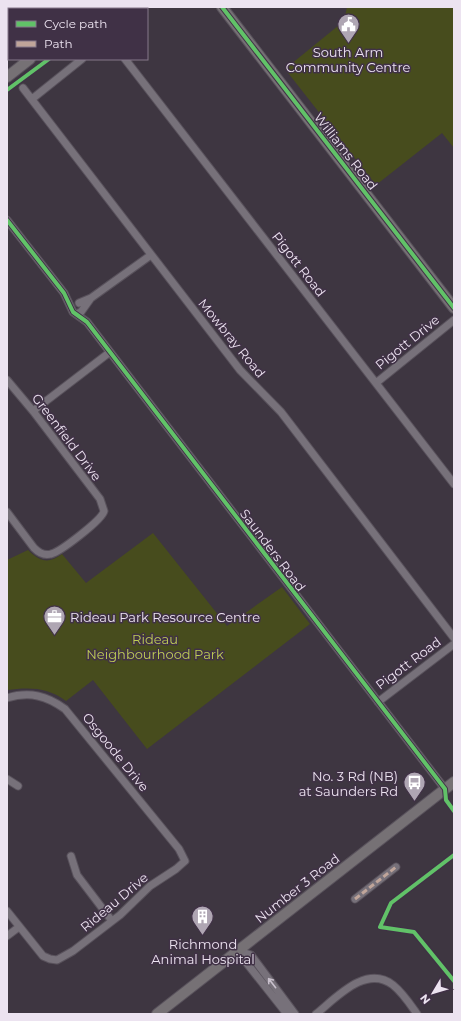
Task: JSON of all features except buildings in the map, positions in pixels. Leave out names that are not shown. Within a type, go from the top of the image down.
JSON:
[{"type":"street","name":"Williams Road","points":[[222,7],[454,308]]},
{"type":"street","points":[[7,77],[29,60]]},
{"type":"street","points":[[32,99],[81,60]]},
{"type":"street","name":"Pigott Road","points":[[126,60],[454,484]]},
{"type":"street","name":"Mowbray Road","points":[[23,88],[244,374],[281,412],[454,638]]},
{"type":"street","name":"Saunders Road","points":[[7,220],[64,293],[78,308],[87,322],[445,789]]},
{"type":"street","points":[[78,308],[151,255]]},
{"type":"street","name":"Pigott Drive","points":[[376,383],[454,320]]},
{"type":"street","points":[[33,411],[110,352]]},
{"type":"street","name":"Greenfield Drive","points":[[7,380],[33,411],[100,499],[104,511],[99,520],[58,550],[47,555],[39,553],[34,548],[7,512]]},
{"type":"street","name":"Pigott Road","points":[[378,702],[454,644]]},
{"type":"street","name":"Osgoode Drive","points":[[7,698],[23,694],[43,696],[65,709],[179,849],[185,861]]},
{"type":"street","points":[[7,779],[18,786]]},
{"type":"street","name":"Number 3 Road","points":[[157,1014],[243,951],[454,782]]},
{"type":"street","points":[[71,856],[77,875],[112,922]]},
{"type":"street","name":"Rideau Drive","points":[[7,911],[44,956],[54,960],[62,958],[112,922],[150,886],[176,869],[185,861]]},
{"type":"street","points":[[355,898],[396,867]]},
{"type":"street","points":[[7,936],[19,927]]},
{"type":"street","points":[[243,951],[245,961],[287,1014]]},
{"type":"street","points":[[243,951],[251,955],[295,1014]]},
{"type":"street","points":[[316,1014],[355,984],[368,978],[374,978],[385,980],[394,986],[417,1014]]},
{"type":"green space","points":[[347,7],[454,7],[454,148],[442,133],[376,185],[285,69],[344,21]]},
{"type":"green space","name":"Rideau Neighbourhood Park","points":[[153,533],[227,626],[282,587],[310,624],[147,749],[93,680],[66,701],[52,693],[38,689],[23,688],[7,690],[7,560],[28,550],[37,557],[45,560],[53,559],[62,554],[86,583]]},
{"type":"marked path","points":[[355,899],[396,867]]},
{"type":"cycle path","points":[[222,7],[454,308]]},
{"type":"cycle path","points":[[7,90],[48,60]]},
{"type":"cycle path","points":[[7,220],[64,293],[73,312],[87,322],[445,789],[446,800],[454,811]]},
{"type":"cycle path","points":[[454,855],[391,903],[380,927],[414,932],[454,981]]},
{"type":"place","name":"South Arm Community Centre","points":[[348,44]]},
{"type":"place","name":"Rideau Park Resource Centre","points":[[54,636]]},
{"type":"place","name":"No. 3 Rd (NB) at Saunders Rd","points":[[414,802]]},
{"type":"place","name":"Richmond Animal Hospital","points":[[203,936]]}]
